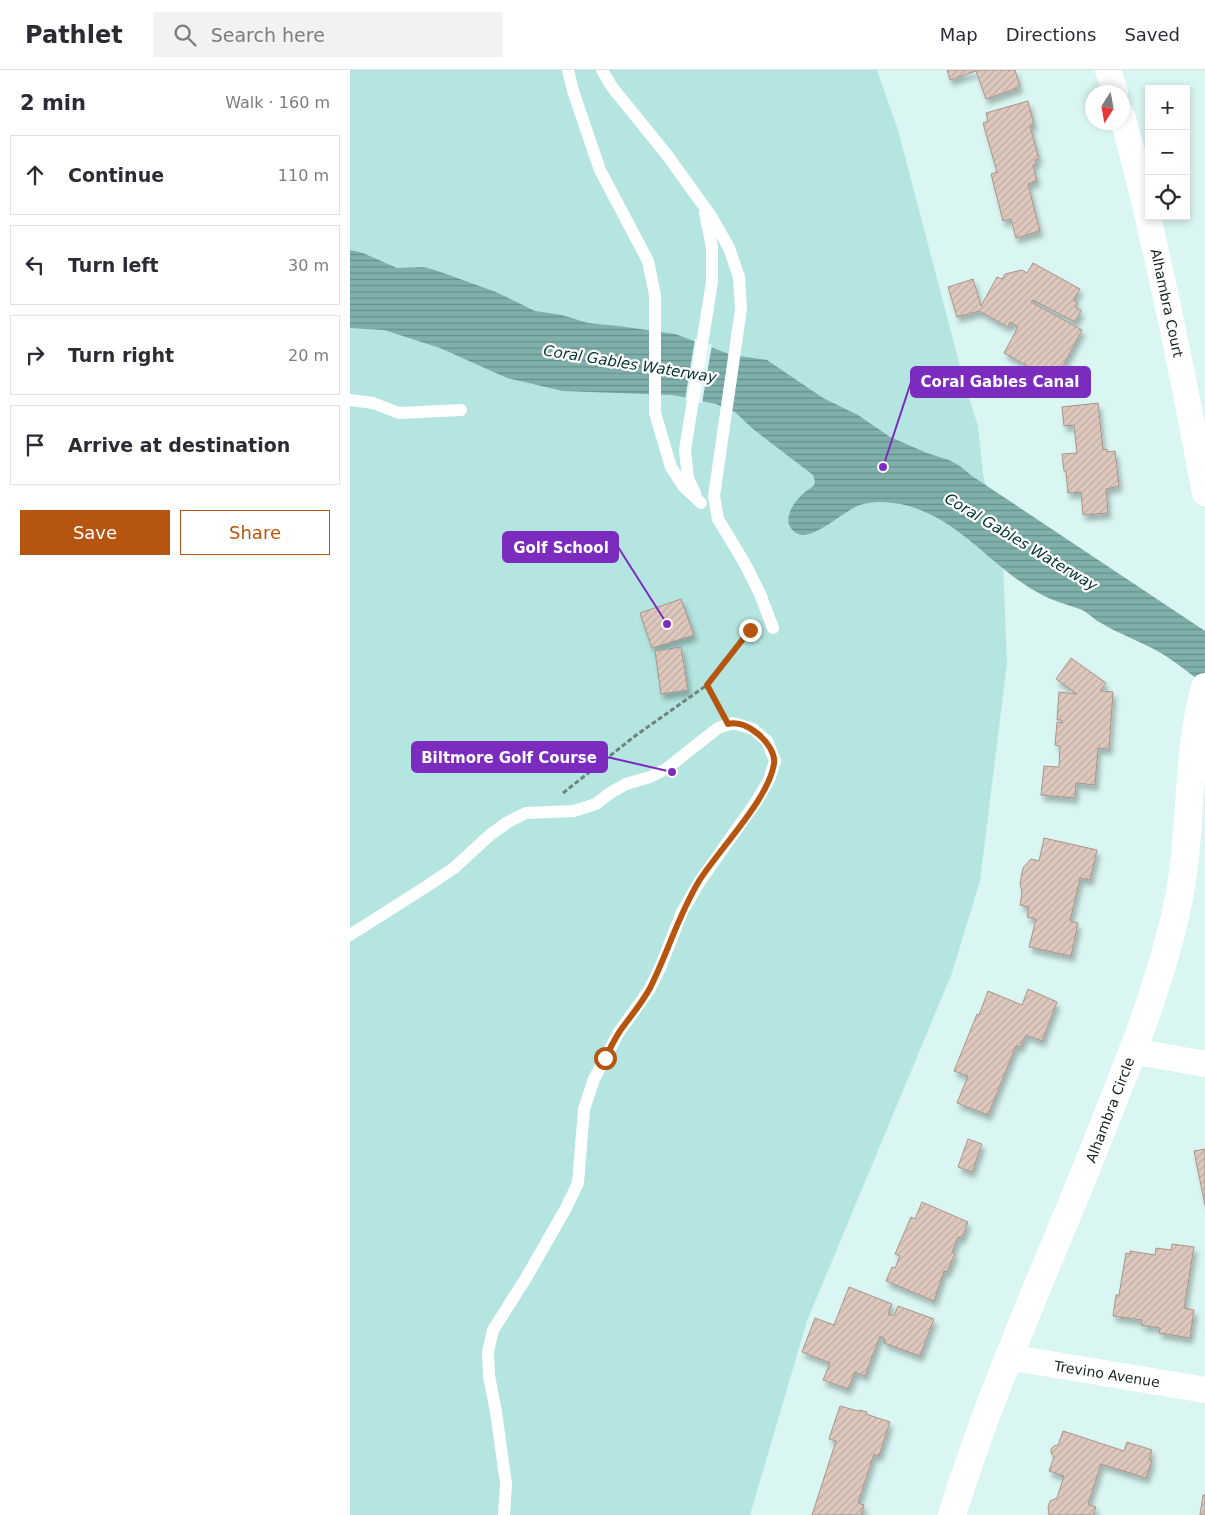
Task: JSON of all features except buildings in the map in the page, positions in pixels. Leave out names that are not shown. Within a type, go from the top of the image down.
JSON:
[{"type":"street","points":[[1108,70],[1113,85]]},
{"type":"street","name":"Alhambra Court","points":[[1126,130],[1157,256],[1205,493]]},
{"type":"street","name":"Alhambra Circle","points":[[952,1515],[972,1453],[1008,1358],[1066,1221],[1152,997],[1180,894],[1187,841],[1196,737],[1204,690]]},
{"type":"street","points":[[1132,1051],[1205,1064]]},
{"type":"street","name":"Trevino Avenue","points":[[1008,1358],[1205,1390]]},
{"type":"lane","points":[[568,70],[573,92],[600,170],[648,261],[655,294],[655,413],[671,467],[683,486],[718,520],[744,562],[760,594],[773,628]]},
{"type":"lane","points":[[602,70],[612,87],[667,155],[704,206],[729,248],[739,277],[741,309],[714,496],[718,520]]},
{"type":"lane","points":[[701,503],[688,478],[685,450],[712,282],[712,247],[704,206]]},
{"type":"lane","points":[[350,400],[373,403],[399,413],[461,410]]},
{"type":"lane","points":[[350,935],[454,868],[484,840],[508,822],[526,813],[574,811],[596,804],[626,784],[650,777],[666,769],[718,728],[733,723],[753,729],[766,741],[775,761],[770,780],[700,881],[682,912],[660,968],[649,990],[619,1032],[594,1079],[584,1110],[578,1183],[526,1278],[493,1330],[488,1352],[488,1376],[496,1412],[506,1484],[504,1515]]},
{"type":"path","points":[[539,812],[635,736],[707,685],[750,630],[773,628]]},
{"type":"path","points":[[707,685],[728,724]]},
{"type":"shaded area","points":[[350,70],[877,70],[898,130],[965,385],[978,426],[983,474],[1003,564],[1007,663],[980,881],[952,973],[807,1321],[750,1515],[350,1515]]},
{"type":"water","name":"Coral Gables Waterway","points":[[350,250],[363,253],[397,268],[423,267],[435,270],[496,292],[535,311],[562,315],[588,323],[675,334],[732,355],[767,360],[823,398],[858,415],[890,437],[960,466],[972,476],[1205,631],[1205,685],[1177,663],[1159,652],[1098,622],[1082,610],[1037,592],[1004,569],[959,532],[925,512],[900,504],[871,502],[853,508],[828,525],[810,534],[796,533],[791,528],[788,518],[793,506],[814,485],[813,475],[753,429],[735,412],[716,404],[673,395],[563,391],[507,378],[440,348],[384,330],[350,328]]},
{"type":"pier","points":[[695,339],[712,345],[702,403],[685,400]]},
{"type":"place","name":"Coral Gables Canal","points":[[883,467]]},
{"type":"place","name":"Golf School","points":[[667,624]]},
{"type":"place","name":"Biltmore Golf Course","points":[[672,772]]},
{"type":"route","points":[[605,1058],[619,1032],[649,990],[660,968],[682,912],[700,881],[770,780],[775,761],[766,741],[753,729],[733,723],[728,724],[707,685],[750,630]]}]
